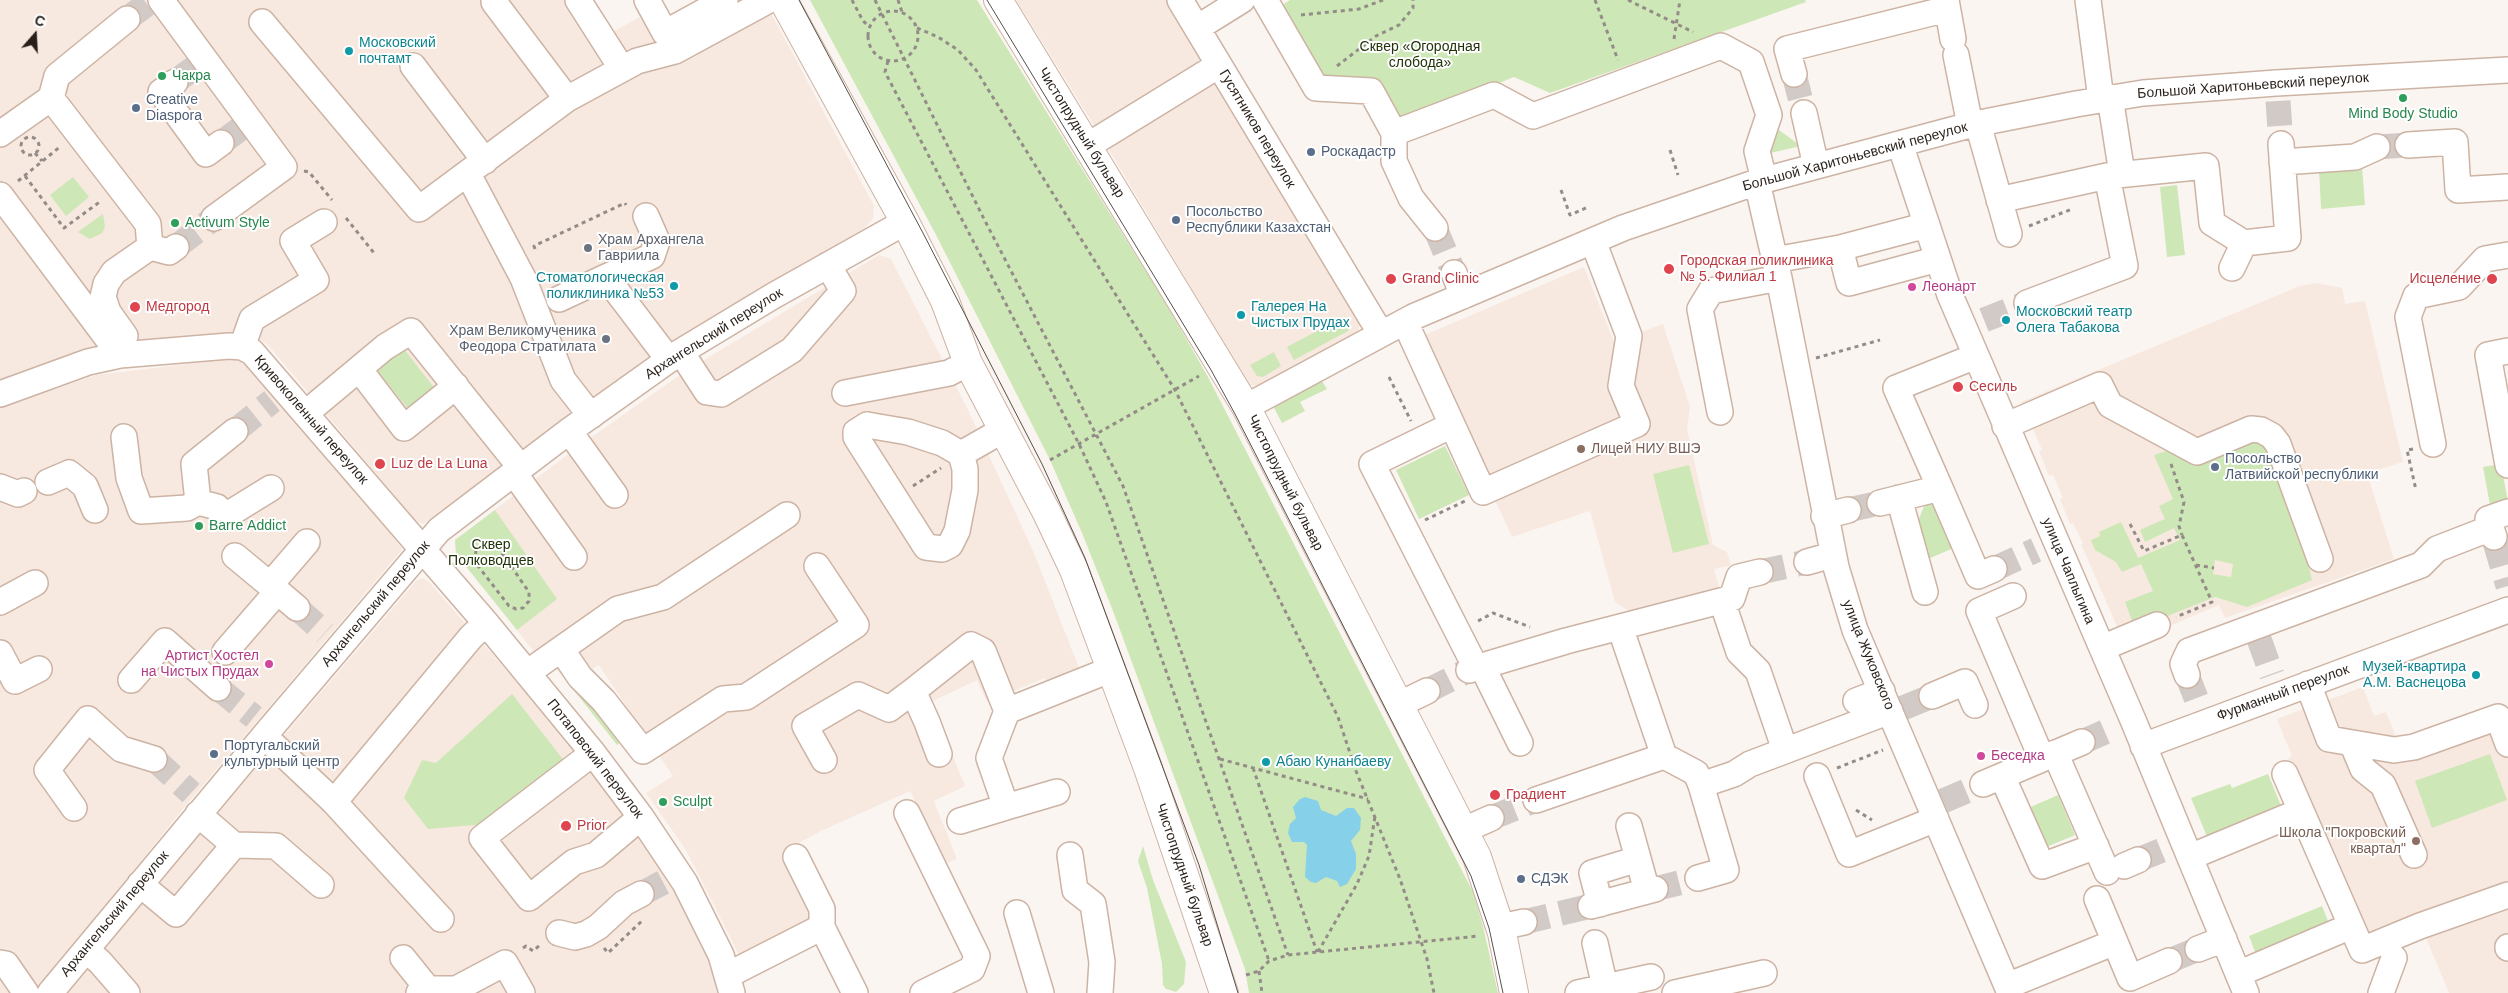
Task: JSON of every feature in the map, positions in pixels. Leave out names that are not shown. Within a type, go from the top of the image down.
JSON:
[{"type":"main road","name":"Чистопрудный бульвар","points":[[783,0],[905,222],[944,301],[968,363],[1048,513],[1074,570],[1112,669],[1224,993]]},
{"type":"main road","name":"Чистопрудный бульвар","points":[[998,0],[1246,407],[1464,830],[1487,883],[1503,928],[1514,993]]},
{"type":"street","points":[[154,0],[247,123],[284,167],[214,218]]},
{"type":"street","points":[[578,0],[622,69]]},
{"type":"street","points":[[647,0],[670,42]]},
{"type":"street","points":[[670,42],[725,0]]},
{"type":"street","points":[[262,22],[418,209],[477,168],[567,99],[670,42],[769,0]]},
{"type":"street","name":"Гусятников переулок","points":[[1180,0],[1381,334]]},
{"type":"street","points":[[1197,28],[1242,0]]},
{"type":"street","points":[[2027,303],[2125,266],[2106,98],[2088,0]]},
{"type":"street","points":[[494,2],[567,99]]},
{"type":"street","points":[[1794,74],[1788,49],[1946,4],[1954,47],[1974,124],[2009,234]]},
{"type":"street","points":[[1270,9],[1316,88],[1371,91],[1394,133],[1394,161],[1411,198],[1435,228]]},
{"type":"street","points":[[127,19],[57,76],[51,98],[69,144],[148,224],[150,247]]},
{"type":"street","points":[[1394,133],[1494,95],[1533,116],[1720,46]]},
{"type":"street","name":"улица Жуковского","points":[[1720,46],[1751,62],[1769,115],[1757,151],[1761,181],[1777,269],[1836,513],[1832,556],[1855,630],[1892,706],[1936,809],[2008,990]]},
{"type":"street","points":[[1088,145],[1219,65]]},
{"type":"street","points":[[413,66],[477,168],[563,380],[590,416]]},
{"type":"street","name":"Большой Харитоньевский переулок","points":[[1246,407],[1405,322],[1459,285],[1593,241],[1669,211],[1761,181],[1816,166],[1974,124],[2106,98],[2277,92],[2508,70]]},
{"type":"street","points":[[176,82],[160,92],[206,154],[220,143]]},
{"type":"street","points":[[0,134],[51,98]]},
{"type":"street","points":[[1804,113],[1816,166]]},
{"type":"street","points":[[2408,145],[2455,142],[2458,190],[2508,186]]},
{"type":"street","name":"улица Чаплыгина","points":[[1900,144],[1938,260],[1974,324],[1976,356],[2006,426],[2046,546],[2102,648],[2123,724],[2143,746],[2180,849],[2224,939],[2243,985]]},
{"type":"street","points":[[1999,200],[2115,175],[2206,166],[2212,223],[2244,243],[2288,238],[2282,153],[2355,157],[2377,147]]},
{"type":"street","points":[[2,203],[129,354]]},
{"type":"street","points":[[242,347],[252,319],[316,280],[293,241],[334,213]]},
{"type":"street","points":[[559,299],[652,256],[657,241],[647,220]]},
{"type":"street","name":"Архангельский переулок","points":[[50,993],[140,884],[198,804],[333,640],[439,530],[569,431],[675,356],[828,265],[905,222]]},
{"type":"street","points":[[1720,412],[1700,309],[1712,291],[1840,248],[1927,225]]},
{"type":"street","points":[[1405,322],[1483,492],[1638,424],[1621,386],[1629,336],[1593,241]]},
{"type":"street","points":[[2232,268],[2244,243]]},
{"type":"street","points":[[129,354],[108,312],[103,297],[106,284],[114,272],[150,247],[169,252],[176,247]]},
{"type":"street","points":[[1840,248],[1849,283],[1938,260]]},
{"type":"street","points":[[2433,444],[2408,317],[2416,296],[2459,287],[2485,259],[2508,255]]},
{"type":"street","points":[[606,277],[707,392],[721,394],[792,350],[843,291],[828,265]]},
{"type":"street","points":[[306,412],[385,347],[412,330],[518,470],[574,557]]},
{"type":"street","name":"Кривоколенный переулок","points":[[0,394],[88,362],[129,354],[242,347],[261,361],[279,395],[306,412],[422,549]]},
{"type":"street","points":[[2508,351],[2488,354],[2508,464]]},
{"type":"street","points":[[1976,356],[1896,388],[1978,576],[1994,569]]},
{"type":"street","points":[[845,393],[949,373],[968,363]]},
{"type":"street","points":[[359,369],[404,428],[456,386]]},
{"type":"street","points":[[2006,426],[2100,384],[2110,405],[2197,452],[2250,428],[2272,436],[2278,444],[2320,559]]},
{"type":"street","points":[[867,425],[876,425],[908,432],[942,443],[961,454],[965,476],[963,510],[957,531],[950,545],[934,550],[926,546],[856,437],[856,432],[867,425]]},
{"type":"street","points":[[1452,425],[1372,464],[1475,668],[1520,743]]},
{"type":"street","points":[[961,454],[1003,430]]},
{"type":"street","points":[[198,502],[194,464],[235,431]]},
{"type":"street","points":[[569,431],[615,496]]},
{"type":"street","points":[[124,437],[129,478],[140,511],[187,508],[198,502],[217,507],[224,517],[271,488]]},
{"type":"street","points":[[48,482],[69,473],[85,486],[95,510]]},
{"type":"street","points":[[1925,592],[1890,501],[1940,488]]},
{"type":"street","points":[[527,673],[618,609],[663,597],[787,515]]},
{"type":"street","points":[[2187,675],[2183,664],[2189,651],[2257,633],[2421,565],[2437,549],[2498,527]]},
{"type":"street","points":[[225,652],[307,542]]},
{"type":"street","name":"Потаповский переулок","points":[[422,549],[486,623],[599,761],[641,817],[671,878],[721,955],[730,984]]},
{"type":"street","points":[[235,556],[297,608]]},
{"type":"street","points":[[1807,562],[1832,556]]},
{"type":"street","points":[[560,649],[580,678],[604,701],[643,751],[723,698],[746,697],[856,625],[817,566]]},
{"type":"street","points":[[1475,668],[1566,641],[1732,598],[1739,576],[1760,572]]},
{"type":"street","points":[[0,602],[35,583]]},
{"type":"street","points":[[2013,596],[1979,611],[2049,756],[2096,846],[2123,866]]},
{"type":"street","points":[[1722,601],[1739,652],[1758,671],[1785,750]]},
{"type":"street","name":"Фурманный переулок","points":[[2143,746],[2201,712],[2276,685],[2308,684],[2508,610]]},
{"type":"street","points":[[334,802],[471,637],[486,623]]},
{"type":"street","points":[[2102,648],[2157,625]]},
{"type":"street","points":[[1620,627],[1664,756],[1696,772],[1701,785],[1726,870],[1698,878]]},
{"type":"street","points":[[130,680],[165,641],[218,688]]},
{"type":"street","points":[[824,760],[805,726],[858,695],[890,709],[971,645],[983,650],[1007,711],[989,758],[1006,807]]},
{"type":"street","points":[[0,653],[16,682],[38,669]]},
{"type":"street","points":[[1007,711],[1112,669]]},
{"type":"street","points":[[1932,696],[1966,682],[1975,705]]},
{"type":"street","points":[[2308,684],[2329,739],[2394,750],[2414,746],[2498,717],[2508,744]]},
{"type":"street","points":[[913,691],[939,754]]},
{"type":"street","points":[[1398,705],[1427,691]]},
{"type":"street","points":[[1856,701],[1892,706]]},
{"type":"street","points":[[1701,785],[1734,774],[1750,764],[1892,706]]},
{"type":"street","points":[[74,808],[47,770],[88,719],[121,749],[154,759]]},
{"type":"street","points":[[262,728],[334,802],[441,919]]},
{"type":"street","points":[[2082,742],[1993,780],[2042,866],[2096,846]]},
{"type":"street","points":[[2352,743],[2363,769],[2383,785],[2414,855]]},
{"type":"street","points":[[637,744],[599,761],[482,838],[529,898],[574,862],[596,855],[641,817]]},
{"type":"street","points":[[1536,800],[1664,756]]},
{"type":"street","points":[[2285,774],[2362,950],[2420,926],[2508,895]]},
{"type":"street","points":[[1817,776],[1849,854],[1899,834],[1936,809]]},
{"type":"street","points":[[960,821],[1057,792]]},
{"type":"street","points":[[198,804],[234,845],[276,846],[321,885]]},
{"type":"street","points":[[2180,849],[2301,811]]},
{"type":"street","points":[[907,813],[977,956],[972,969],[923,993]]},
{"type":"street","points":[[1464,830],[1490,818]]},
{"type":"street","points":[[1629,826],[1638,859],[1651,890],[1596,905],[1592,873],[1638,859]]},
{"type":"street","points":[[140,884],[176,914],[234,845]]},
{"type":"street","points":[[1070,855],[1075,890],[1093,904],[1102,962],[1100,993]]},
{"type":"street","points":[[796,857],[822,909],[822,927],[855,993]]},
{"type":"street","points":[[559,933],[575,937],[586,934],[598,927],[624,903],[641,894]]},
{"type":"street","points":[[2097,899],[2130,978],[2169,961]]},
{"type":"street","points":[[1017,913],[1041,993]]},
{"type":"street","points":[[2243,985],[2351,926]]},
{"type":"street","points":[[730,984],[822,927]]},
{"type":"street","points":[[2198,950],[2224,939]]},
{"type":"street","points":[[2008,990],[2115,942]]},
{"type":"street","points":[[1595,943],[1605,987]]},
{"type":"street","points":[[86,950],[100,962],[127,993]]},
{"type":"street","points":[[403,958],[424,991],[456,990],[505,963],[522,993]]},
{"type":"street","points":[[2381,993],[2394,958]]},
{"type":"street","points":[[0,963],[6,964],[26,993]]},
{"type":"street","points":[[1675,993],[1764,973]]},
{"type":"street","points":[[1578,993],[1651,977]]},
{"type":"street","points":[[2243,985],[2269,978]]},
{"type":"path","points":[[852,0],[863,21],[869,26]]},
{"type":"path","points":[[875,0],[984,219],[1124,486],[1288,954]]},
{"type":"path","points":[[898,0],[902,12],[912,20],[917,28],[917,43],[913,52],[905,58],[888,61],[880,58],[870,48],[868,39],[869,26],[882,13],[902,12]]},
{"type":"path","points":[[1270,9],[1359,9],[1383,0]]},
{"type":"path","points":[[1316,88],[1329,71],[1376,36],[1399,25],[1413,8],[1413,0]]},
{"type":"path","points":[[1596,0],[1626,82]]},
{"type":"path","points":[[1628,0],[1720,46]]},
{"type":"path","points":[[1670,64],[1680,0]]},
{"type":"path","points":[[917,28],[938,36],[958,50],[976,70],[1175,390],[1338,717],[1400,879],[1421,943],[1434,993]]},
{"type":"path","points":[[888,61],[885,72],[1079,444],[1106,502],[1269,961]]},
{"type":"path","points":[[28,138],[36,141],[38,150],[35,153],[31,155],[23,152],[21,144],[24,140],[28,138]]},
{"type":"path","points":[[2,203],[25,176],[42,161],[69,144]]},
{"type":"path","points":[[1670,150],[1678,175]]},
{"type":"path","points":[[35,153],[42,161]]},
{"type":"path","points":[[284,167],[309,172],[334,213],[374,253]]},
{"type":"path","points":[[25,176],[64,228],[102,200],[96,193]]},
{"type":"path","points":[[1561,190],[1570,214],[1588,207]]},
{"type":"path","points":[[538,255],[534,246],[625,203],[638,230],[647,220]]},
{"type":"path","points":[[2009,234],[2073,208]]},
{"type":"path","points":[[1809,361],[1880,340]]},
{"type":"path","points":[[1050,460],[1205,373]]},
{"type":"path","points":[[1389,377],[1420,441]]},
{"type":"path","points":[[2157,625],[2212,602],[2179,526],[2184,502],[2165,449],[2174,439]]},
{"type":"path","points":[[2416,490],[2407,450],[2433,444]]},
{"type":"path","points":[[896,498],[961,454]]},
{"type":"path","points":[[1406,530],[1483,492]]},
{"type":"path","points":[[2130,524],[2144,551],[2182,535]]},
{"type":"path","points":[[490,543],[499,549],[529,592],[529,602],[523,608],[516,609],[509,606],[475,562],[474,552],[482,544],[490,543]]},
{"type":"path","points":[[2196,565],[2214,568]]},
{"type":"path","points":[[1457,630],[1493,613],[1566,641]]},
{"type":"path","points":[[1817,776],[1879,752]]},
{"type":"path","points":[[1220,759],[1368,799]]},
{"type":"path","points":[[1254,768],[1317,952]]},
{"type":"path","points":[[1852,806],[1899,834]]},
{"type":"path","points":[[1317,952],[1357,884],[1369,856],[1375,816]]},
{"type":"path","points":[[1246,975],[1260,971],[1269,961],[1288,954],[1421,943],[1503,928]]},
{"type":"path","points":[[1260,971],[1262,993]]},
{"type":"shaded area","points":[[0,0],[592,0],[610,33],[644,15],[667,16],[696,0],[764,0],[874,206],[873,218],[865,228],[755,293],[583,406],[423,524],[415,520],[268,345],[250,334],[236,333],[160,339],[155,345],[77,353],[0,380]]},
{"type":"shaded area","points":[[1016,0],[1166,0],[1359,321],[1359,329],[1356,333],[1260,386],[1249,385],[1102,138]]},
{"type":"shaded area","points":[[879,255],[891,259],[968,410],[1034,553],[1081,673],[1048,686],[1045,678],[987,702],[977,680],[931,702],[965,786],[934,801],[957,859],[946,863],[929,825],[927,826],[910,791],[821,831],[783,851],[791,877],[812,920],[740,957],[686,850],[646,793],[673,776],[599,665],[592,669],[589,665],[580,671],[535,653],[456,554],[455,540],[579,446],[684,372]]},
{"type":"shaded area","name":"Лицей НИУ ВШЭ","points":[[1584,267],[1614,342],[1663,324],[1690,407],[1687,429],[1713,545],[1727,552],[1731,565],[1714,569],[1720,591],[1632,613],[1615,602],[1590,511],[1512,537],[1420,337]]},
{"type":"shaded area","name":"Посольство Латвийской республики","points":[[2317,283],[2342,288],[2345,304],[2365,301],[2403,462],[2367,473],[2394,559],[2225,618],[2219,605],[2125,645],[2081,544],[2083,543],[2073,523],[2070,524],[2060,499],[2063,498],[2053,475],[2049,476],[2039,451],[2042,450],[2021,402],[2300,286]]},
{"type":"shaded area","points":[[236,358],[243,360],[249,365],[401,547],[401,551],[177,816],[36,993],[0,993],[0,408],[96,375]]},
{"type":"shaded area","points":[[423,578],[429,582],[548,718],[636,830],[673,890],[713,963],[720,993],[64,993],[417,580]]},
{"type":"shaded area","name":"Школа \"Покровский квартал\"","points":[[2363,687],[2374,716],[2386,712],[2399,744],[2506,706],[2508,711],[2508,993],[2449,993],[2424,933],[2367,940],[2288,758],[2292,756],[2277,719]]},
{"type":"green space","points":[[810,0],[977,0],[1168,307],[1208,377],[1473,892],[1483,926],[1498,993],[1249,993],[1245,969],[1113,611],[1050,460],[935,233]]},
{"type":"green space","name":"Сквер «Огородная слобода»","points":[[1290,0],[1805,0],[1806,2],[1550,93],[1514,77],[1395,125],[1374,87],[1330,84],[1287,23],[1282,5]]},
{"type":"green space","points":[[1779,130],[1801,146],[1766,154],[1772,131]]},
{"type":"green space","points":[[2362,166],[2365,205],[2321,209],[2319,169]]},
{"type":"green space","points":[[73,177],[89,197],[66,216],[50,195]]},
{"type":"green space","points":[[2177,185],[2185,255],[2167,257],[2160,187]]},
{"type":"green space","points":[[103,214],[105,227],[102,233],[90,239],[78,232]]},
{"type":"green space","points":[[1345,316],[1349,326],[1348,331],[1294,360],[1287,347]]},
{"type":"green space","points":[[403,348],[436,390],[410,411],[376,369]]},
{"type":"green space","points":[[1274,352],[1281,366],[1263,377],[1257,376],[1250,365]]},
{"type":"green space","points":[[1322,381],[1327,389],[1300,402],[1305,411],[1282,423],[1273,406]]},
{"type":"green space","points":[[2257,438],[2271,447],[2299,526],[2312,580],[2247,607],[2215,597],[2135,629],[2125,602],[2153,591],[2141,564],[2122,572],[2116,562],[2095,550],[2091,540],[2100,536],[2099,532],[2121,522],[2138,558],[2180,540],[2174,528],[2145,542],[2140,530],[2165,519],[2159,506],[2173,499],[2154,455],[2166,451],[2173,452]],"holes":[[[2215,560],[2233,564],[2231,577],[2213,574]]]},
{"type":"green space","points":[[1445,446],[1469,495],[1419,519],[1396,470]]},
{"type":"green space","points":[[2501,464],[2508,502],[2490,505],[2483,467]]},
{"type":"green space","points":[[1689,465],[1709,544],[1673,553],[1653,474]]},
{"type":"green space","points":[[1936,499],[1956,547],[1928,559],[1918,521],[1925,504]]},
{"type":"green space","name":"Сквер Полководцев","points":[[495,510],[557,599],[517,630],[456,554],[455,540]]},
{"type":"green space","points":[[560,662],[623,740],[617,745],[555,666]]},
{"type":"green space","points":[[512,694],[565,762],[486,824],[428,829],[404,798],[422,760],[436,763]]},
{"type":"green space","points":[[2490,754],[2507,800],[2432,828],[2415,781]]},
{"type":"green space","points":[[2268,774],[2282,808],[2208,839],[2191,798],[2230,784],[2232,788]]},
{"type":"green space","points":[[2058,795],[2075,835],[2044,848],[2026,809]]},
{"type":"green space","points":[[1143,846],[1153,880],[1186,962],[1184,984],[1176,992],[1166,989],[1163,985],[1162,964],[1147,888],[1138,861]]},
{"type":"green space","points":[[2322,906],[2330,926],[2257,957],[2249,936]]},
{"type":"water","points":[[1305,797],[1318,801],[1321,810],[1336,816],[1347,808],[1354,808],[1361,818],[1360,830],[1351,841],[1356,854],[1356,869],[1347,884],[1340,887],[1337,881],[1326,877],[1316,883],[1311,882],[1305,877],[1307,845],[1304,842],[1292,842],[1288,833],[1290,824],[1296,818],[1293,807],[1300,799]]},
{"type":"tunnel","points":[[127,19],[151,1]]},
{"type":"tunnel","points":[[175,82],[198,65]]},
{"type":"tunnel","points":[[1794,74],[1804,113]]},
{"type":"tunnel","points":[[2278,101],[2281,144]]},
{"type":"tunnel","points":[[221,143],[244,126]]},
{"type":"tunnel","points":[[2377,147],[2408,145]]},
{"type":"tunnel","points":[[176,247],[214,218]]},
{"type":"tunnel","points":[[1435,228],[1454,273]]},
{"type":"tunnel","points":[[1984,320],[2027,303]]},
{"type":"tunnel","points":[[235,431],[272,401]]},
{"type":"tunnel","points":[[1848,510],[1880,503]]},
{"type":"tunnel","points":[[2495,542],[2508,586]]},
{"type":"tunnel","points":[[1994,569],[2036,550]]},
{"type":"tunnel","points":[[1760,572],[1807,562]]},
{"type":"tunnel","points":[[297,608],[325,633]]},
{"type":"tunnel","points":[[2259,639],[2272,675]]},
{"type":"tunnel","points":[[1427,691],[1469,670]]},
{"type":"tunnel","points":[[2187,675],[2198,703]]},
{"type":"tunnel","points":[[218,688],[254,717]]},
{"type":"tunnel","points":[[1903,708],[1932,696]]},
{"type":"tunnel","points":[[2082,742],[2114,728]]},
{"type":"tunnel","points":[[154,759],[191,793]]},
{"type":"tunnel","points":[[1943,801],[1983,784]]},
{"type":"tunnel","points":[[1491,818],[1536,800]]},
{"type":"tunnel","points":[[2138,860],[2167,848]]},
{"type":"tunnel","points":[[1655,889],[1698,878]]},
{"type":"tunnel","points":[[641,894],[664,882]]},
{"type":"tunnel","points":[[1524,922],[1591,906]]},
{"type":"tunnel","points":[[2169,961],[2198,949]]},
{"type":"tram line","points":[[799,0],[923,233],[1042,464],[1085,558],[1199,865],[1238,993]]},
{"type":"tram line","points":[[987,0],[1211,370],[1235,414],[1471,876],[1489,928],[1503,993]]},
{"type":"place","name":"Московский почтамт","points":[[349,51]]},
{"type":"place","name":"Чакра","points":[[162,76]]},
{"type":"place","name":"Mind Body Studio","points":[[2403,98]]},
{"type":"place","name":"Creative Diaspora","points":[[136,108]]},
{"type":"place","name":"Роскадастр","points":[[1311,152]]},
{"type":"place","name":"Посольство Республики Казахстан","points":[[1176,220]]},
{"type":"place","name":"Activum Style","points":[[175,223]]},
{"type":"place","name":"Храм Архангела Гавриила","points":[[588,248]]},
{"type":"place","name":"Городская поликлиника № 5. Филиал 1","points":[[1669,269]]},
{"type":"place","name":"Grand Clinic","points":[[1391,279]]},
{"type":"place","name":"Исцеление","points":[[2492,279]]},
{"type":"place","name":"Стоматологическая поликлиника №53","points":[[674,286]]},
{"type":"place","name":"Леонарт","points":[[1912,287]]},
{"type":"place","name":"Медгород","points":[[135,307]]},
{"type":"place","name":"Галерея На Чистых Прудах","points":[[1241,315]]},
{"type":"place","name":"Московский театр Олега Табакова","points":[[2006,320]]},
{"type":"place","name":"Храм Великомученика Феодора Стратилата","points":[[606,339]]},
{"type":"place","name":"Сесиль","points":[[1958,387]]},
{"type":"place","name":"Лицей НИУ ВШЭ","points":[[1581,449]]},
{"type":"place","name":"Luz de La Luna","points":[[380,464]]},
{"type":"place","name":"Посольство Латвийской республики","points":[[2215,467]]},
{"type":"place","name":"Barre Addict","points":[[199,526]]},
{"type":"place","name":"Артист Хостел на Чистых Прудах","points":[[269,664]]},
{"type":"place","name":"Музей-квартира А.М. Васнецова","points":[[2476,675]]},
{"type":"place","name":"Португальский культурный центр","points":[[214,754]]},
{"type":"place","name":"Беседка","points":[[1981,756]]},
{"type":"place","name":"Абаю Кунанбаеву","points":[[1266,762]]},
{"type":"place","name":"Градиент","points":[[1495,795]]},
{"type":"place","name":"Sculpt","points":[[663,802]]},
{"type":"place","name":"Prior","points":[[566,826]]},
{"type":"place","name":"Школа \"Покровский квартал\"","points":[[2416,841]]},
{"type":"place","name":"СДЭК","points":[[1521,879]]}]
